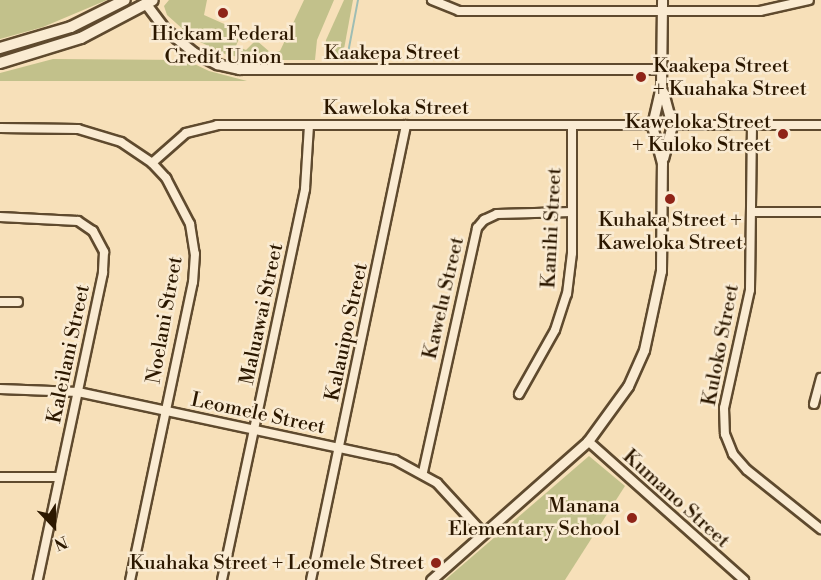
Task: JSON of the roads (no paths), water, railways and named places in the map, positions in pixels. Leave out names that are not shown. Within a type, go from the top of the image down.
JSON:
[{"type":"main road","points":[[0,48],[70,27],[125,0]]},
{"type":"main road","points":[[0,63],[81,38],[148,1]]},
{"type":"street","points":[[432,0],[459,10],[662,11],[760,11],[809,0]]},
{"type":"street","points":[[431,580],[482,532],[588,441],[628,386],[654,319],[661,271],[662,0]]},
{"type":"street","name":"Kaakepa Street","points":[[148,1],[165,29],[188,48],[230,68],[661,69]]},
{"type":"street","name":"Maluawai Street","points":[[222,580],[306,183],[309,125]]},
{"type":"street","name":"Kalauipo Street","points":[[311,580],[406,125]]},
{"type":"street","name":"Kanihi Street","points":[[519,394],[563,309],[571,266],[572,125]]},
{"type":"street","name":"Kuloko Street","points":[[752,125],[750,290],[724,408],[725,434],[733,454],[747,470],[821,530]]},
{"type":"street","name":"Kaweloka Street","points":[[152,163],[178,139],[206,126],[821,125]]},
{"type":"street","name":"Noelani Street","points":[[0,128],[95,132],[121,142],[152,163],[185,211],[195,254],[193,282],[129,580]]},
{"type":"street","name":"Kawelu Street","points":[[423,472],[477,228],[483,220],[497,214],[572,212]]},
{"type":"street","points":[[752,212],[821,212]]},
{"type":"street","name":"Kaleilani Street","points":[[0,217],[69,218],[87,226],[102,246],[104,266],[38,580]]},
{"type":"street","points":[[0,302],[18,302]]},
{"type":"street","points":[[814,404],[821,378]]},
{"type":"street","name":"Leomele Street","points":[[0,389],[78,392],[395,460],[423,472],[446,491],[482,532]]},
{"type":"street","name":"Kumano Street","points":[[588,441],[744,580]]},
{"type":"street","points":[[0,477],[59,477]]},
{"type":"waterway","points":[[348,53],[358,0]]},
{"type":"place","name":"Hickam Federal Credit Union","points":[[223,13]]},
{"type":"place","name":"Kaakepa Street + Kuahaka Street","points":[[641,77]]},
{"type":"place","name":"Kaweloka Street + Kuloko Street","points":[[783,134]]},
{"type":"place","name":"Kuhaka Street + Kaweloka Street","points":[[670,199]]},
{"type":"place","name":"Manana Elementary School","points":[[632,518]]},
{"type":"place","name":"Kuahaka Street + Leomele Street","points":[[436,563]]}]
